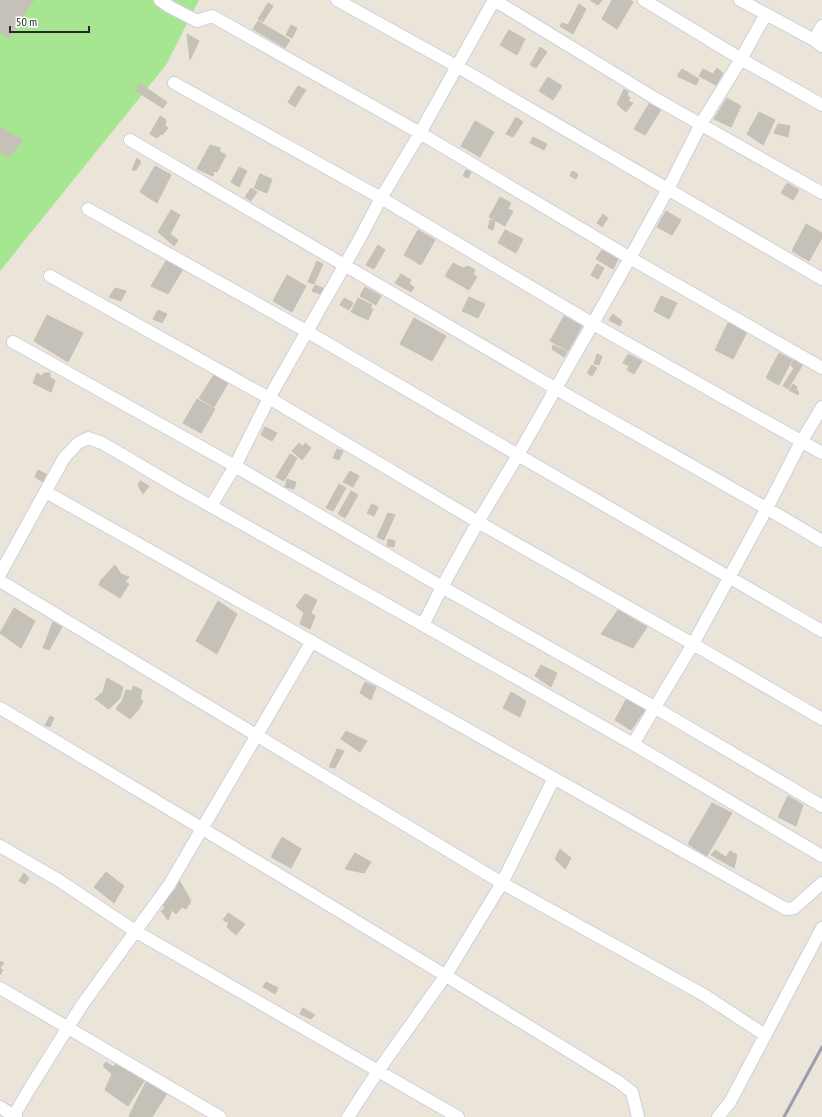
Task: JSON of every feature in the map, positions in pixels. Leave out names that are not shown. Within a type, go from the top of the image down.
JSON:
[{"type":"street","points":[[160,0],[197,21],[212,16],[420,133],[630,258],[822,368]]},
{"type":"street","points":[[338,0],[458,67],[822,279]]},
{"type":"street","points":[[211,506],[235,466],[269,398],[308,332],[381,198],[458,67],[494,0],[656,99],[822,193]]},
{"type":"street","points":[[644,0],[741,59],[822,105]]},
{"type":"street","points":[[740,0],[818,43],[822,26]]},
{"type":"street","points":[[423,625],[478,522],[518,455],[630,258],[668,189],[701,124],[741,59],[766,14]]},
{"type":"street","points":[[174,83],[381,198],[593,324],[822,453]]},
{"type":"street","points":[[130,140],[344,266],[822,541]]},
{"type":"street","points":[[88,209],[308,332],[822,630]]},
{"type":"street","points":[[50,276],[269,398],[478,522],[822,719]]},
{"type":"street","points":[[13,342],[235,466],[442,587],[654,707],[822,806]]},
{"type":"street","points":[[633,744],[693,644],[801,442],[822,407]]},
{"type":"street","points":[[0,574],[64,458],[78,443],[88,438],[102,443],[633,744],[822,856]]},
{"type":"street","points":[[46,492],[786,909],[794,908],[822,883]]},
{"type":"street","points":[[0,581],[502,883],[704,995],[765,1035]]},
{"type":"street","points":[[0,1107],[14,1117],[30,1088],[82,1005],[169,885],[312,641]]},
{"type":"street","points":[[0,708],[446,975],[619,1082],[632,1092],[638,1117]]},
{"type":"street","points":[[348,1117],[378,1071],[446,975],[502,883],[554,778]]},
{"type":"street","points":[[0,846],[60,881],[135,931],[458,1117]]},
{"type":"street","points":[[718,1117],[730,1102],[822,928]]},
{"type":"street","points":[[0,988],[220,1117]]},
{"type":"green space","points":[[0,0],[199,0],[166,65],[0,271]]},
{"type":"building","points":[[0,0],[34,0],[9,38],[0,32]]},
{"type":"building","points":[[590,0],[602,0],[598,5]]},
{"type":"building","points":[[612,0],[630,0],[633,2],[617,29],[602,19]]},
{"type":"building","points":[[268,3],[273,6],[263,22],[258,19]]},
{"type":"building","points":[[579,4],[586,9],[573,34],[560,26],[562,23],[568,25]]},
{"type":"building","points":[[258,21],[290,40],[285,48],[253,29]]},
{"type":"building","points":[[291,25],[297,28],[292,38],[286,35]]},
{"type":"building","points":[[509,30],[525,39],[517,55],[500,45]]},
{"type":"building","points":[[187,34],[199,41],[190,60]]},
{"type":"building","points":[[540,47],[547,52],[536,68],[530,65]]},
{"type":"building","points":[[717,68],[723,73],[716,85],[699,76],[703,69],[713,74]]},
{"type":"building","points":[[682,69],[699,79],[696,85],[677,76]]},
{"type":"building","points":[[548,77],[562,86],[553,100],[539,91]]},
{"type":"building","points":[[139,83],[167,102],[163,108],[136,91]]},
{"type":"building","points":[[298,86],[306,90],[295,107],[288,102]]},
{"type":"building","points":[[624,89],[629,92],[627,94],[630,98],[628,101],[633,103],[626,112],[617,104]]},
{"type":"building","points":[[727,98],[741,106],[731,127],[714,119]]},
{"type":"building","points":[[650,102],[662,108],[645,135],[634,129]]},
{"type":"building","points":[[759,112],[775,120],[763,145],[747,134]]},
{"type":"building","points":[[160,116],[166,120],[165,125],[168,128],[157,138],[150,134]]},
{"type":"building","points":[[516,117],[523,122],[513,137],[506,134]]},
{"type":"building","points":[[475,121],[494,132],[480,157],[461,146]]},
{"type":"building","points":[[778,124],[790,126],[788,137],[774,133]]},
{"type":"building","points":[[0,127],[23,140],[9,157],[0,152]]},
{"type":"building","points":[[533,137],[547,144],[544,150],[530,143]]},
{"type":"building","points":[[210,145],[220,148],[220,152],[226,155],[217,172],[214,171],[213,176],[197,169]]},
{"type":"building","points":[[137,158],[141,162],[136,170],[132,170]]},
{"type":"building","points":[[155,166],[171,175],[157,203],[140,192]]},
{"type":"building","points":[[239,167],[247,171],[239,187],[231,182]]},
{"type":"building","points":[[466,170],[471,172],[468,178],[463,176]]},
{"type":"building","points":[[572,171],[578,174],[576,179],[570,176]]},
{"type":"building","points":[[260,174],[272,179],[267,193],[254,188]]},
{"type":"building","points":[[787,183],[799,190],[793,200],[781,193]]},
{"type":"building","points":[[251,188],[257,192],[251,201],[245,197]]},
{"type":"building","points":[[500,197],[511,203],[508,209],[513,211],[505,226],[489,217]]},
{"type":"building","points":[[171,210],[180,215],[170,234],[178,240],[174,246],[158,232]]},
{"type":"building","points":[[666,211],[681,220],[672,235],[657,227]]},
{"type":"building","points":[[603,214],[608,218],[602,227],[597,223]]},
{"type":"building","points":[[490,220],[495,221],[493,230],[488,228]]},
{"type":"building","points":[[806,224],[822,233],[822,238],[809,261],[792,251]]},
{"type":"building","points":[[418,230],[435,240],[421,265],[404,255]]},
{"type":"building","points":[[505,230],[523,239],[516,253],[498,243]]},
{"type":"building","points":[[378,245],[385,250],[374,269],[366,265]]},
{"type":"building","points":[[602,250],[618,259],[613,269],[596,259]]},
{"type":"building","points":[[166,261],[183,269],[168,294],[151,286]]},
{"type":"building","points":[[317,261],[323,264],[314,284],[308,282]]},
{"type":"building","points":[[453,263],[463,268],[468,266],[475,270],[473,274],[477,277],[469,290],[445,276]]},
{"type":"building","points":[[597,264],[604,268],[598,279],[591,275]]},
{"type":"building","points":[[401,274],[411,280],[409,284],[414,287],[411,292],[395,283]]},
{"type":"building","points":[[287,275],[306,286],[292,312],[273,301]]},
{"type":"building","points":[[315,285],[325,289],[323,295],[312,291]]},
{"type":"building","points":[[365,287],[381,296],[376,305],[360,296]]},
{"type":"building","points":[[115,288],[126,291],[121,301],[109,297]]},
{"type":"building","points":[[661,296],[677,303],[669,319],[654,311]]},
{"type":"building","points":[[469,297],[485,304],[478,318],[462,311]]},
{"type":"building","points":[[344,298],[353,303],[349,310],[340,305]]},
{"type":"building","points":[[358,298],[372,305],[370,308],[373,309],[368,320],[351,312]]},
{"type":"building","points":[[158,310],[167,314],[162,323],[153,319]]},
{"type":"building","points":[[613,314],[622,321],[620,326],[609,320]]},
{"type":"building","points":[[47,315],[83,333],[68,362],[34,341]]},
{"type":"building","points":[[564,316],[582,326],[568,351],[550,341]]},
{"type":"building","points":[[414,318],[446,336],[432,361],[400,344]]},
{"type":"building","points":[[728,323],[747,332],[733,359],[715,350]]},
{"type":"building","points":[[553,345],[567,352],[564,357],[552,349]]},
{"type":"building","points":[[779,353],[792,360],[779,385],[766,378]]},
{"type":"building","points":[[597,354],[602,356],[599,365],[594,364]]},
{"type":"building","points":[[628,354],[642,361],[634,374],[627,370],[629,366],[623,363]]},
{"type":"building","points":[[794,359],[803,364],[788,389],[783,386],[794,368],[791,366]]},
{"type":"building","points":[[592,365],[597,368],[592,376],[587,373]]},
{"type":"building","points":[[37,373],[42,376],[44,373],[50,373],[50,378],[55,380],[51,392],[33,383]]},
{"type":"building","points":[[214,375],[228,383],[214,407],[199,398]]},
{"type":"building","points":[[793,384],[797,387],[796,390],[799,392],[798,395],[789,390]]},
{"type":"building","points":[[197,399],[215,409],[201,433],[183,423]]},
{"type":"building","points":[[265,427],[277,433],[272,441],[261,435]]},
{"type":"building","points":[[299,443],[303,447],[305,443],[311,448],[302,460],[292,451]]},
{"type":"building","points":[[337,449],[343,451],[339,460],[333,458]]},
{"type":"building","points":[[290,454],[297,458],[284,481],[276,477]]},
{"type":"building","points":[[38,470],[46,474],[43,482],[35,477]]},
{"type":"building","points":[[350,471],[359,476],[353,487],[343,482]]},
{"type":"building","points":[[287,479],[296,482],[294,489],[285,487]]},
{"type":"building","points":[[140,481],[149,486],[143,494],[138,485]]},
{"type":"building","points":[[339,484],[346,488],[333,511],[326,508]]},
{"type":"building","points":[[351,491],[358,495],[345,518],[338,514]]},
{"type":"building","points":[[372,504],[378,507],[374,516],[367,513]]},
{"type":"building","points":[[388,513],[395,515],[384,540],[377,537]]},
{"type":"building","points":[[388,539],[395,541],[394,547],[387,546]]},
{"type":"building","points":[[115,565],[121,574],[129,577],[125,582],[129,584],[120,598],[99,585],[101,580]]},
{"type":"building","points":[[305,594],[317,600],[311,613],[315,616],[310,629],[300,624],[304,613],[296,606]]},
{"type":"building","points":[[218,601],[237,614],[217,654],[196,641]]},
{"type":"building","points":[[14,608],[35,621],[21,648],[0,633]]},
{"type":"building","points":[[618,610],[647,627],[633,648],[601,634]]},
{"type":"building","points":[[53,622],[62,627],[49,650],[43,648]]},
{"type":"building","points":[[541,665],[557,673],[551,687],[535,676]]},
{"type":"building","points":[[107,678],[123,687],[120,698],[109,709],[95,699],[103,692]]},
{"type":"building","points":[[365,682],[376,687],[371,700],[360,693]]},
{"type":"building","points":[[133,686],[142,690],[140,699],[143,701],[139,709],[130,719],[116,709],[122,701],[126,690],[132,691]]},
{"type":"building","points":[[511,692],[526,701],[520,717],[503,708]]},
{"type":"building","points":[[628,696],[646,708],[631,730],[615,720]]},
{"type":"building","points":[[50,716],[54,718],[50,727],[45,725]]},
{"type":"building","points":[[346,731],[367,741],[360,752],[341,739]]},
{"type":"building","points":[[337,749],[344,751],[335,768],[329,767]]},
{"type":"building","points":[[788,796],[803,805],[796,826],[778,817]]},
{"type":"building","points":[[712,803],[732,813],[707,856],[688,844]]},
{"type":"building","points":[[282,837],[301,849],[291,868],[271,857]]},
{"type":"building","points":[[560,849],[571,858],[565,869],[555,859]]},
{"type":"building","points":[[715,850],[726,857],[730,851],[737,855],[734,868],[711,855]]},
{"type":"building","points":[[355,853],[371,862],[364,873],[345,869]]},
{"type":"building","points":[[106,872],[124,886],[114,903],[94,887]]},
{"type":"building","points":[[24,873],[29,878],[25,884],[19,881]]},
{"type":"building","points":[[179,880],[191,901],[186,909],[182,907],[176,914],[172,910],[168,920],[161,911],[165,908],[161,902],[172,887],[175,891]]},
{"type":"building","points":[[228,913],[245,924],[236,935],[227,927],[229,923],[223,920]]},
{"type":"building","points":[[0,961],[4,963],[0,968]]},
{"type":"building","points":[[0,968],[3,970],[0,975]]},
{"type":"building","points":[[266,982],[278,988],[275,994],[263,987]]},
{"type":"building","points":[[303,1008],[315,1015],[311,1019],[300,1014]]},
{"type":"building","points":[[106,1062],[113,1067],[116,1064],[144,1081],[128,1106],[105,1090],[112,1074],[103,1066]]},
{"type":"building","points":[[147,1080],[168,1092],[152,1117],[131,1117],[129,1116]]},
{"type":"railway","points":[[784,1117],[822,1047]]}]
